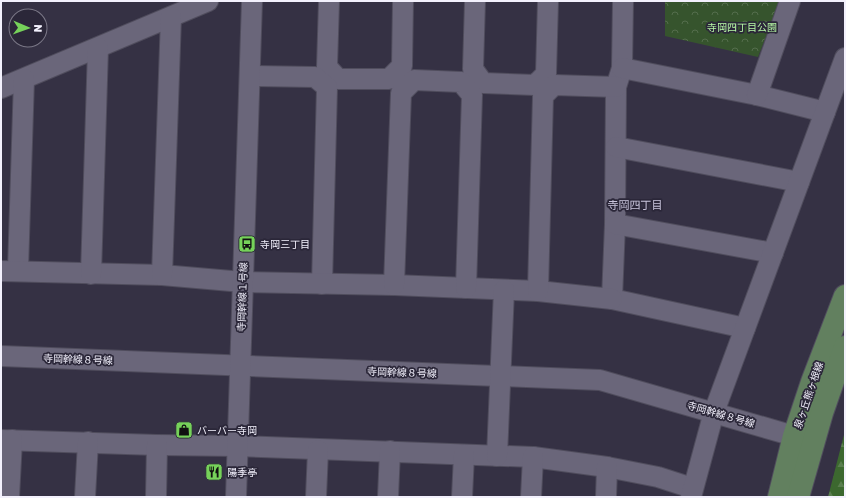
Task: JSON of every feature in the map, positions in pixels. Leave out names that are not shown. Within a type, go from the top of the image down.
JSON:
[{"type":"main road","name":"泉ヶ丘熊ヶ根線","points":[[779,497],[794,436],[812,382],[845,296]]},
{"type":"main road","name":"泉ヶ丘熊ヶ根線","points":[[798,497],[822,413],[845,347]]},
{"type":"street","points":[[1,88],[208,1]]},
{"type":"street","name":"寺岡幹線１号線","points":[[236,497],[252,1]]},
{"type":"street","points":[[329,1],[328,67],[338,79],[389,79],[402,66],[403,1]]},
{"type":"street","points":[[475,1],[473,69],[483,83],[535,85],[546,74],[548,1]]},
{"type":"street","points":[[612,299],[615,224],[616,87],[622,68],[623,1]]},
{"type":"street","points":[[757,95],[790,1]]},
{"type":"street","points":[[162,275],[171,17]]},
{"type":"street","points":[[91,274],[98,48]]},
{"type":"street","points":[[9,497],[6,440],[237,446],[533,457],[607,467],[658,476],[691,492],[714,412],[845,58]]},
{"type":"street","points":[[622,68],[757,95],[825,112]]},
{"type":"street","points":[[250,76],[315,77],[326,87],[322,284]]},
{"type":"street","points":[[24,79],[10,271],[162,275],[243,282],[394,285],[538,292],[612,299],[745,328]]},
{"type":"street","points":[[394,285],[401,93],[414,80],[461,82],[472,95],[466,288]]},
{"type":"street","points":[[538,292],[543,96],[554,85],[616,87]]},
{"type":"street","points":[[616,147],[799,182]]},
{"type":"street","points":[[615,224],[772,253]]},
{"type":"street","points":[[497,456],[504,290]]},
{"type":"street","name":"寺岡幹線８号線","points":[[1,356],[600,380],[794,436]]},
{"type":"street","points":[[85,497],[88,442]]},
{"type":"street","points":[[156,497],[157,445]]},
{"type":"street","points":[[316,497],[318,450]]},
{"type":"street","points":[[388,497],[390,451]]},
{"type":"street","points":[[462,497],[464,455]]},
{"type":"street","points":[[531,497],[533,457]]},
{"type":"street","points":[[606,497],[607,467]]},
{"type":"green space","name":"寺岡四丁目公園","points":[[665,1],[780,1],[758,57],[665,36]]},
{"type":"green space","points":[[845,431],[845,497],[828,497]]},
{"type":"place","name":"寺岡三丁目","points":[[247,244]]},
{"type":"place","name":"バーバー寺岡","points":[[184,430]]},
{"type":"place","name":"陽季亭","points":[[214,472]]},
{"type":"district","name":"寺岡四丁目","points":[[635,205]]}]
